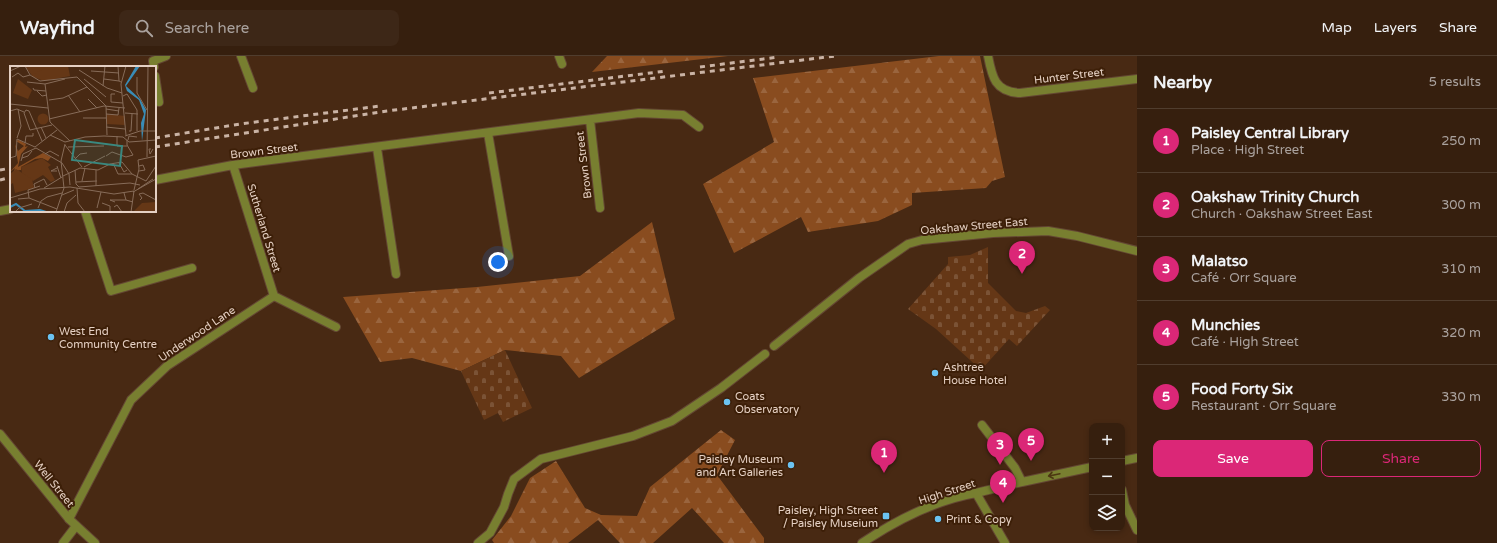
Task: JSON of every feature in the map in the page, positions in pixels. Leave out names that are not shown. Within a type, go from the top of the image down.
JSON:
[{"type":"street","points":[[154,66],[153,61],[166,56]]},
{"type":"street","points":[[241,56],[253,88]]},
{"type":"street","name":"Hunter Street","points":[[988,56],[993,78],[997,84],[1013,93],[1137,79]]},
{"type":"street","points":[[156,82],[159,102]]},
{"type":"street","name":"Brown Street","points":[[156,180],[233,166],[639,114],[683,115],[699,127]]},
{"type":"street","name":"Brown Street","points":[[590,120],[600,208]]},
{"type":"street","points":[[488,133],[510,256]]},
{"type":"street","points":[[377,148],[396,274]]},
{"type":"street","name":"Sutherland Street","points":[[233,166],[274,296]]},
{"type":"street","points":[[0,211],[10,208]]},
{"type":"street","points":[[85,212],[111,292],[192,268]]},
{"type":"street","name":"Oakshaw Street East","points":[[774,346],[859,278],[908,244],[922,240],[993,233],[1048,231],[1137,251]]},
{"type":"street","points":[[274,296],[336,327]]},
{"type":"street","name":"Underwood Lane","points":[[69,519],[131,400],[167,366],[274,296]]},
{"type":"street","points":[[478,543],[490,533],[504,507],[514,479],[541,460],[633,436],[672,421],[721,388],[765,354]]},
{"type":"street","points":[[982,425],[1015,468],[1022,482]]},
{"type":"street","name":"Well Street","points":[[0,434],[69,519],[94,543]]},
{"type":"street","points":[[1125,460],[1137,458]]},
{"type":"street","name":"High Street","points":[[862,543],[874,540],[903,518],[956,498],[1089,468]]},
{"type":"street","points":[[976,493],[1006,543]]},
{"type":"street","points":[[1123,495],[1125,505],[1137,530]]},
{"type":"street","points":[[63,543],[76,526]]},
{"type":"green space","points":[[607,56],[728,56],[592,72]]},
{"type":"green space","points":[[939,56],[980,56],[1005,177],[992,181],[986,188],[912,193],[912,205],[878,221],[808,232],[801,217],[734,253],[703,184],[774,142],[753,78]]},
{"type":"green space","points":[[652,222],[675,319],[579,378],[561,356],[505,350],[461,371],[412,358],[380,362],[343,297],[477,287],[580,276]]},
{"type":"green space","points":[[988,247],[988,283],[1016,311],[1026,313],[1045,306],[1050,310],[1017,346],[1009,339],[981,370],[936,329],[908,309],[948,264],[948,257],[970,255]]},
{"type":"green space","points":[[505,350],[532,408],[503,422],[498,413],[484,420],[461,371]]},
{"type":"green space","points":[[721,430],[735,440],[717,475],[764,538],[764,543],[724,543],[692,508],[653,543],[620,543],[598,520],[568,543],[494,543],[492,540],[511,516],[530,478],[556,461],[585,508],[601,515],[637,516],[650,487]]},
{"type":"railway","points":[[156,147],[387,111],[835,56]]},
{"type":"railway","points":[[700,67],[779,57]]},
{"type":"railway","points":[[489,93],[666,71]]},
{"type":"railway","points":[[156,138],[240,124],[380,106]]},
{"type":"railway","points":[[0,170],[10,168]]},
{"type":"railway","points":[[0,180],[10,177]]},
{"type":"place","name":"Oakshaw Trinity Church","points":[[1022,274]]},
{"type":"place","name":"West End Community Centre","points":[[51,337]]},
{"type":"place","name":"Ashtree House Hotel","points":[[935,373]]},
{"type":"place","name":"Coats Observatory","points":[[727,402]]},
{"type":"place","name":"Food Forty Six","points":[[1031,461]]},
{"type":"place","name":"Paisley Museum and Art Galleries","points":[[791,465]]},
{"type":"place","name":"Malatso","points":[[1000,465]]},
{"type":"place","name":"Paisley Central Library","points":[[884,473]]},
{"type":"place","name":"Munchies","points":[[1003,503]]},
{"type":"place","name":"Paisley, High Street / Paisley Museium","points":[[886,516]]},
{"type":"place","name":"Print & Copy","points":[[938,519]]}]
